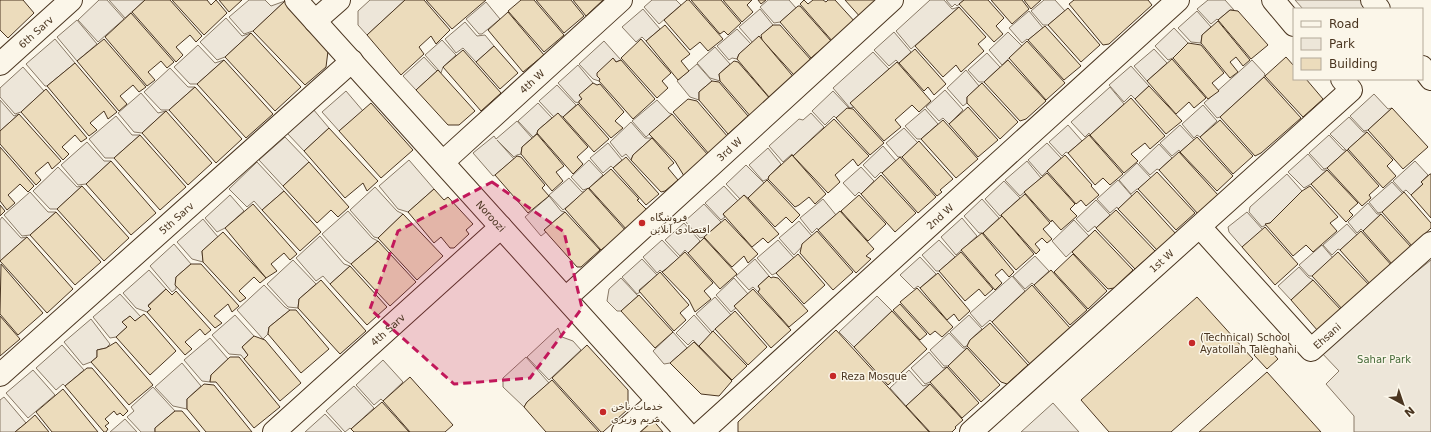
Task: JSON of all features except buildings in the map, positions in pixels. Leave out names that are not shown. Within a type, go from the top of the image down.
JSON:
[{"type":"main road","name":"6th Sarv","points":[[0,64],[71,0]]},
{"type":"main road","name":"Noroozi","points":[[296,0],[686,432]]},
{"type":"main road","points":[[315,21],[339,0]]},
{"type":"main road","name":"4th W","points":[[443,162],[621,0]]},
{"type":"main road","name":"3rd W","points":[[566,298],[892,0]]},
{"type":"main road","name":"2nd W","points":[[702,432],[1178,0]]},
{"type":"main road","points":[[1273,0],[1293,24]]},
{"type":"main road","points":[[1372,0],[1378,8]]},
{"type":"main road","name":"5th Sarv","points":[[0,375],[352,61]]},
{"type":"main road","points":[[1423,68],[1431,80]]},
{"type":"main road","name":"1st W","points":[[971,432],[1200,227],[1346,84]]},
{"type":"main road","name":"4th Sarv","points":[[274,432],[501,227]]},
{"type":"main road","name":"Ehsani","points":[[1200,227],[1311,350],[1431,243]]},
{"type":"main road","points":[[623,432],[658,401]]},
{"type":"highlighted area","points":[[492,182],[564,232],[582,308],[530,378],[454,384],[370,309],[398,231]]},
{"type":"green space","points":[[99,0],[107,0],[124,19],[98,42],[78,20]]},
{"type":"green space","points":[[109,0],[145,0],[125,18]]},
{"type":"green space","points":[[249,0],[265,0],[271,6],[285,1],[253,31],[244,34],[229,17]]},
{"type":"green space","points":[[370,0],[405,0],[367,35],[358,25],[358,11]]},
{"type":"green space","points":[[652,0],[676,0],[681,5],[659,24],[644,7]]},
{"type":"green space","points":[[768,0],[789,0],[796,8],[780,22],[774,23],[760,7]]},
{"type":"green space","points":[[930,0],[944,0],[952,9],[959,7],[911,49],[896,31]]},
{"type":"green space","points":[[946,0],[964,0],[957,6],[955,4],[952,7]]},
{"type":"green space","points":[[1044,0],[1055,0],[1065,11],[1048,25],[1043,25],[1031,11]]},
{"type":"green space","points":[[1208,0],[1225,0],[1234,10],[1230,10],[1211,24],[1197,9]]},
{"type":"green space","points":[[1295,0],[1367,0],[1374,8],[1302,8]]},
{"type":"green space","points":[[486,2],[500,19],[482,34],[479,34],[466,19]]},
{"type":"green space","points":[[643,9],[660,29],[646,41],[642,37],[636,42],[622,27]]},
{"type":"green space","points":[[760,9],[773,25],[762,35],[762,40],[760,37],[753,43],[739,27]]},
{"type":"green space","points":[[1029,11],[1043,28],[1022,43],[1009,28]]},
{"type":"green space","points":[[1197,11],[1211,27],[1202,35],[1201,43],[1191,42],[1178,28]]},
{"type":"green space","points":[[226,18],[242,36],[251,33],[225,57],[217,60],[200,42]]},
{"type":"green space","points":[[77,20],[97,44],[77,61],[57,37]]},
{"type":"green space","points":[[465,22],[477,36],[485,35],[494,46],[476,62],[463,48],[456,53],[445,39]]},
{"type":"green space","points":[[1174,28],[1188,43],[1173,58],[1168,60],[1155,46]]},
{"type":"green space","points":[[737,29],[751,44],[739,54],[737,59],[732,58],[729,60],[717,46]]},
{"type":"green space","points":[[894,32],[911,52],[899,63],[896,60],[889,66],[874,50]]},
{"type":"green space","points":[[1008,32],[1022,46],[1002,65],[989,50]]},
{"type":"green space","points":[[55,39],[75,63],[47,86],[45,86],[26,64]]},
{"type":"green space","points":[[442,40],[456,55],[443,67],[441,73],[425,55]]},
{"type":"green space","points":[[604,41],[621,60],[616,62],[613,58],[599,81],[593,79],[579,64]]},
{"type":"green space","points":[[198,45],[215,63],[224,60],[197,84],[190,84],[174,67]]},
{"type":"green space","points":[[715,47],[730,64],[719,74],[720,81],[710,78],[697,63]]},
{"type":"green space","points":[[1154,49],[1167,63],[1147,81],[1134,66]]},
{"type":"green space","points":[[873,52],[889,69],[851,103],[854,107],[850,108],[833,88]]},
{"type":"green space","points":[[987,53],[1000,67],[984,82],[979,82],[968,70]]},
{"type":"green space","points":[[424,57],[437,71],[416,90],[403,76]]},
{"type":"green space","points":[[1252,60],[1265,74],[1264,77],[1220,117],[1217,118],[1204,103]]},
{"type":"green space","points":[[697,64],[712,81],[699,92],[699,100],[690,97],[677,81]]},
{"type":"green space","points":[[578,65],[593,83],[580,95],[582,99],[579,103],[575,102],[558,83]]},
{"type":"green space","points":[[1131,66],[1149,86],[1135,99],[1131,95],[1124,102],[1109,85]]},
{"type":"green space","points":[[23,67],[44,91],[21,112],[15,114],[0,97],[0,88]]},
{"type":"green space","points":[[170,68],[188,87],[195,87],[169,110],[161,110],[144,92]]},
{"type":"green space","points":[[966,70],[979,86],[967,97],[967,103],[963,106],[947,88]]},
{"type":"green space","points":[[557,85],[576,105],[563,117],[558,114],[554,117],[539,101]]},
{"type":"green space","points":[[1110,87],[1124,104],[1090,135],[1089,133],[1085,137],[1071,122]]},
{"type":"green space","points":[[945,90],[963,110],[949,124],[943,118],[939,121],[926,107]]},
{"type":"green space","points":[[346,91],[363,111],[339,131],[322,112]]},
{"type":"green space","points":[[833,91],[849,108],[836,118],[834,116],[825,125],[812,111]]},
{"type":"green space","points":[[141,93],[158,113],[166,111],[142,133],[134,132],[118,113]]},
{"type":"green space","points":[[1374,94],[1388,109],[1392,108],[1368,130],[1364,131],[1350,116]]},
{"type":"green space","points":[[0,100],[14,116],[19,114],[0,131]]},
{"type":"green space","points":[[657,100],[669,113],[672,114],[646,137],[632,121]]},
{"type":"green space","points":[[538,103],[552,118],[538,130],[533,137],[518,121]]},
{"type":"green space","points":[[1203,105],[1217,121],[1200,137],[1197,135],[1194,138],[1182,124]]},
{"type":"green space","points":[[313,109],[329,128],[304,151],[287,133]]},
{"type":"green space","points":[[925,109],[938,124],[921,139],[917,139],[905,126]]},
{"type":"green space","points":[[811,113],[824,127],[793,156],[792,154],[783,162],[769,146],[799,119],[803,120]]},
{"type":"green space","points":[[116,116],[132,135],[140,135],[114,158],[105,158],[89,139]]},
{"type":"green space","points":[[1349,117],[1363,132],[1367,132],[1324,169],[1309,153],[1329,135],[1343,150],[1346,150],[1330,134]]},
{"type":"green space","points":[[517,121],[532,138],[522,147],[521,154],[514,157],[497,140],[514,159],[493,176],[473,153],[494,136],[496,139]]},
{"type":"green space","points":[[631,122],[645,138],[652,138],[633,155],[631,160],[626,154],[622,157],[610,142]]},
{"type":"green space","points":[[1068,125],[1082,141],[1062,156],[1049,142]]},
{"type":"green space","points":[[1180,125],[1194,140],[1180,152],[1179,150],[1172,156],[1160,143]]},
{"type":"green space","points":[[904,128],[918,143],[902,157],[898,157],[886,143]]},
{"type":"green space","points":[[285,137],[309,162],[283,186],[259,160]]},
{"type":"green space","points":[[87,142],[104,161],[111,161],[86,184],[78,185],[61,165]]},
{"type":"green space","points":[[608,143],[622,160],[613,168],[611,166],[603,173],[590,158]]},
{"type":"green space","points":[[1047,143],[1061,158],[1042,176],[1028,160]]},
{"type":"green space","points":[[1159,144],[1172,158],[1159,170],[1157,169],[1150,175],[1139,163]]},
{"type":"green space","points":[[883,146],[896,161],[875,178],[863,165]]},
{"type":"green space","points":[[768,148],[781,164],[769,176],[768,179],[763,181],[749,165]]},
{"type":"green space","points":[[1308,154],[1322,170],[1327,170],[1304,188],[1288,172]]},
{"type":"green space","points":[[409,160],[434,189],[408,212],[398,209],[379,186]]},
{"type":"green space","points":[[589,160],[603,175],[589,188],[583,190],[571,177]]},
{"type":"green space","points":[[1027,161],[1041,178],[1020,196],[1005,180]]},
{"type":"green space","points":[[1415,161],[1428,175],[1421,182],[1423,184],[1411,195],[1406,190],[1403,192],[1393,181]]},
{"type":"green space","points":[[257,162],[284,191],[262,210],[254,201],[247,207],[229,189]]},
{"type":"green space","points":[[1137,163],[1151,178],[1131,194],[1119,180]]},
{"type":"green space","points":[[746,165],[764,183],[748,198],[744,195],[740,199],[726,184]]},
{"type":"green space","points":[[58,167],[77,187],[82,186],[57,209],[50,209],[33,191]]},
{"type":"green space","points":[[861,167],[874,181],[861,194],[859,192],[855,196],[843,183]]},
{"type":"green space","points":[[1287,174],[1302,191],[1270,223],[1262,227],[1249,212],[1250,207]]},
{"type":"green space","points":[[569,178],[582,192],[585,192],[563,210],[549,195]]},
{"type":"green space","points":[[1118,180],[1132,196],[1118,209],[1117,207],[1110,213],[1097,199]]},
{"type":"green space","points":[[1004,181],[1020,198],[1000,216],[985,199]]},
{"type":"green space","points":[[1392,182],[1403,194],[1382,212],[1378,213],[1369,202]]},
{"type":"green space","points":[[724,186],[738,201],[723,214],[725,217],[721,220],[705,203]]},
{"type":"green space","points":[[375,187],[397,211],[403,214],[378,238],[374,237],[350,210]]},
{"type":"green space","points":[[30,192],[48,212],[56,212],[30,235],[22,236],[4,215]]},
{"type":"green space","points":[[230,195],[244,211],[225,228],[217,232],[205,218]]},
{"type":"green space","points":[[549,196],[561,211],[565,212],[544,230],[546,232],[541,236],[525,217]]},
{"type":"green space","points":[[823,199],[836,215],[812,233],[800,218]]},
{"type":"green space","points":[[982,199],[999,218],[983,233],[979,233],[964,216]]},
{"type":"green space","points":[[1096,200],[1110,215],[1096,228],[1095,226],[1088,232],[1076,219]]},
{"type":"green space","points":[[1368,203],[1377,214],[1381,214],[1363,231],[1361,229],[1357,233],[1348,222]]},
{"type":"green space","points":[[704,204],[721,222],[704,237],[700,238],[685,221]]},
{"type":"green space","points":[[348,211],[372,238],[378,241],[351,264],[345,260],[322,234]]},
{"type":"green space","points":[[1247,212],[1263,230],[1242,247],[1229,232],[1228,227]]},
{"type":"green space","points":[[2,217],[21,238],[27,237],[0,261],[0,220]]},
{"type":"green space","points":[[962,218],[977,236],[956,255],[941,237]]},
{"type":"green space","points":[[203,219],[218,237],[202,251],[203,262],[192,259],[177,242]]},
{"type":"green space","points":[[1074,220],[1089,236],[1066,257],[1052,241]]},
{"type":"green space","points":[[799,221],[812,236],[794,255],[779,238]]},
{"type":"green space","points":[[684,223],[700,241],[688,253],[685,250],[680,256],[665,240]]},
{"type":"green space","points":[[1347,224],[1357,235],[1332,255],[1323,245]]},
{"type":"green space","points":[[320,236],[344,264],[350,266],[330,284],[323,276],[316,281],[296,258]]},
{"type":"green space","points":[[662,240],[679,258],[662,272],[660,270],[657,273],[643,257]]},
{"type":"green space","points":[[778,240],[794,258],[772,275],[757,258]]},
{"type":"green space","points":[[939,240],[955,257],[939,271],[936,271],[922,255]]},
{"type":"green space","points":[[174,244],[191,264],[176,277],[176,289],[172,292],[150,266]]},
{"type":"green space","points":[[1322,245],[1333,258],[1312,276],[1309,276],[1299,265]]},
{"type":"green space","points":[[1035,256],[1049,271],[1034,285],[1032,283],[1025,289],[1013,276]]},
{"type":"green space","points":[[920,257],[936,274],[920,288],[918,286],[914,289],[900,275]]},
{"type":"green space","points":[[642,259],[657,275],[639,290],[640,292],[637,294],[622,277]]},
{"type":"green space","points":[[755,259],[769,276],[758,286],[760,289],[758,292],[753,287],[749,290],[736,276]]},
{"type":"green space","points":[[293,260],[316,284],[299,299],[298,308],[288,307],[267,284]]},
{"type":"green space","name":"Sahar Park","points":[[1431,260],[1431,432],[1354,432],[1354,416],[1326,384],[1339,371],[1319,350]]},
{"type":"green space","points":[[1299,267],[1308,277],[1313,280],[1291,300],[1278,286]]},
{"type":"green space","points":[[149,270],[166,289],[148,305],[151,309],[147,312],[136,308],[123,293]]},
{"type":"green space","points":[[1012,276],[1025,291],[992,322],[990,320],[982,327],[970,313]]},
{"type":"green space","points":[[621,278],[638,296],[621,311],[617,311],[607,301],[609,289]]},
{"type":"green space","points":[[734,278],[748,294],[734,306],[736,308],[731,312],[716,295]]},
{"type":"green space","points":[[264,285],[285,307],[290,310],[269,327],[268,334],[263,339],[237,310]]},
{"type":"green space","points":[[120,294],[141,317],[135,321],[130,316],[122,322],[127,327],[116,337],[110,338],[93,317]]},
{"type":"green space","points":[[877,296],[892,311],[854,347],[839,332]]},
{"type":"green space","points":[[715,297],[731,315],[712,332],[696,314]]},
{"type":"green space","points":[[235,315],[254,336],[242,347],[248,355],[244,359],[241,355],[229,354],[212,335]]},
{"type":"green space","points":[[694,315],[711,334],[699,346],[693,340],[688,345],[676,333]]},
{"type":"green space","points":[[969,315],[982,329],[970,340],[967,346],[964,347],[950,332]]},
{"type":"green space","points":[[91,319],[110,344],[106,348],[97,350],[97,357],[91,362],[83,365],[64,342]]},
{"type":"green space","points":[[558,328],[562,337],[573,341],[581,350],[549,380],[527,357]]},
{"type":"green space","points":[[673,332],[687,348],[670,363],[664,364],[653,351]]},
{"type":"green space","points":[[949,333],[963,348],[967,348],[948,366],[944,366],[930,350]]},
{"type":"green space","points":[[210,338],[228,359],[211,375],[210,382],[202,381],[184,360]]},
{"type":"green space","points":[[62,345],[84,370],[65,386],[63,384],[56,390],[36,368]]},
{"type":"green space","points":[[929,352],[943,368],[947,367],[930,382],[925,384],[911,368]]},
{"type":"green space","points":[[526,357],[549,383],[527,402],[524,407],[503,387],[503,378]]},
{"type":"green space","points":[[383,360],[403,382],[383,401],[381,399],[374,405],[356,385]]},
{"type":"green space","points":[[182,363],[201,386],[187,399],[187,409],[173,406],[155,387]]},
{"type":"green space","points":[[33,370],[55,395],[28,418],[6,393]]},
{"type":"green space","points":[[909,370],[923,386],[930,384],[906,406],[890,388]]},
{"type":"green space","points":[[354,386],[374,408],[351,429],[350,428],[345,432],[326,411]]},
{"type":"green space","points":[[153,387],[175,411],[155,428],[155,432],[141,432],[127,417],[134,411],[131,407]]},
{"type":"green space","points":[[4,397],[26,423],[15,432],[0,432],[0,400]]},
{"type":"green space","points":[[1053,403],[1079,432],[1021,432]]},
{"type":"green space","points":[[325,414],[342,432],[305,432]]},
{"type":"green space","points":[[125,419],[137,432],[110,432]]},
{"type":"place","name":"فروشگاه اقتصادی آنلاین","points":[[642,223]]},
{"type":"place","name":"(Technical) School Ayatollah Taleghani","points":[[1192,343]]},
{"type":"place","name":"Reza Mosque","points":[[833,376]]},
{"type":"place","name":"خدمات ناخن مریم وزیری","points":[[603,412]]}]
